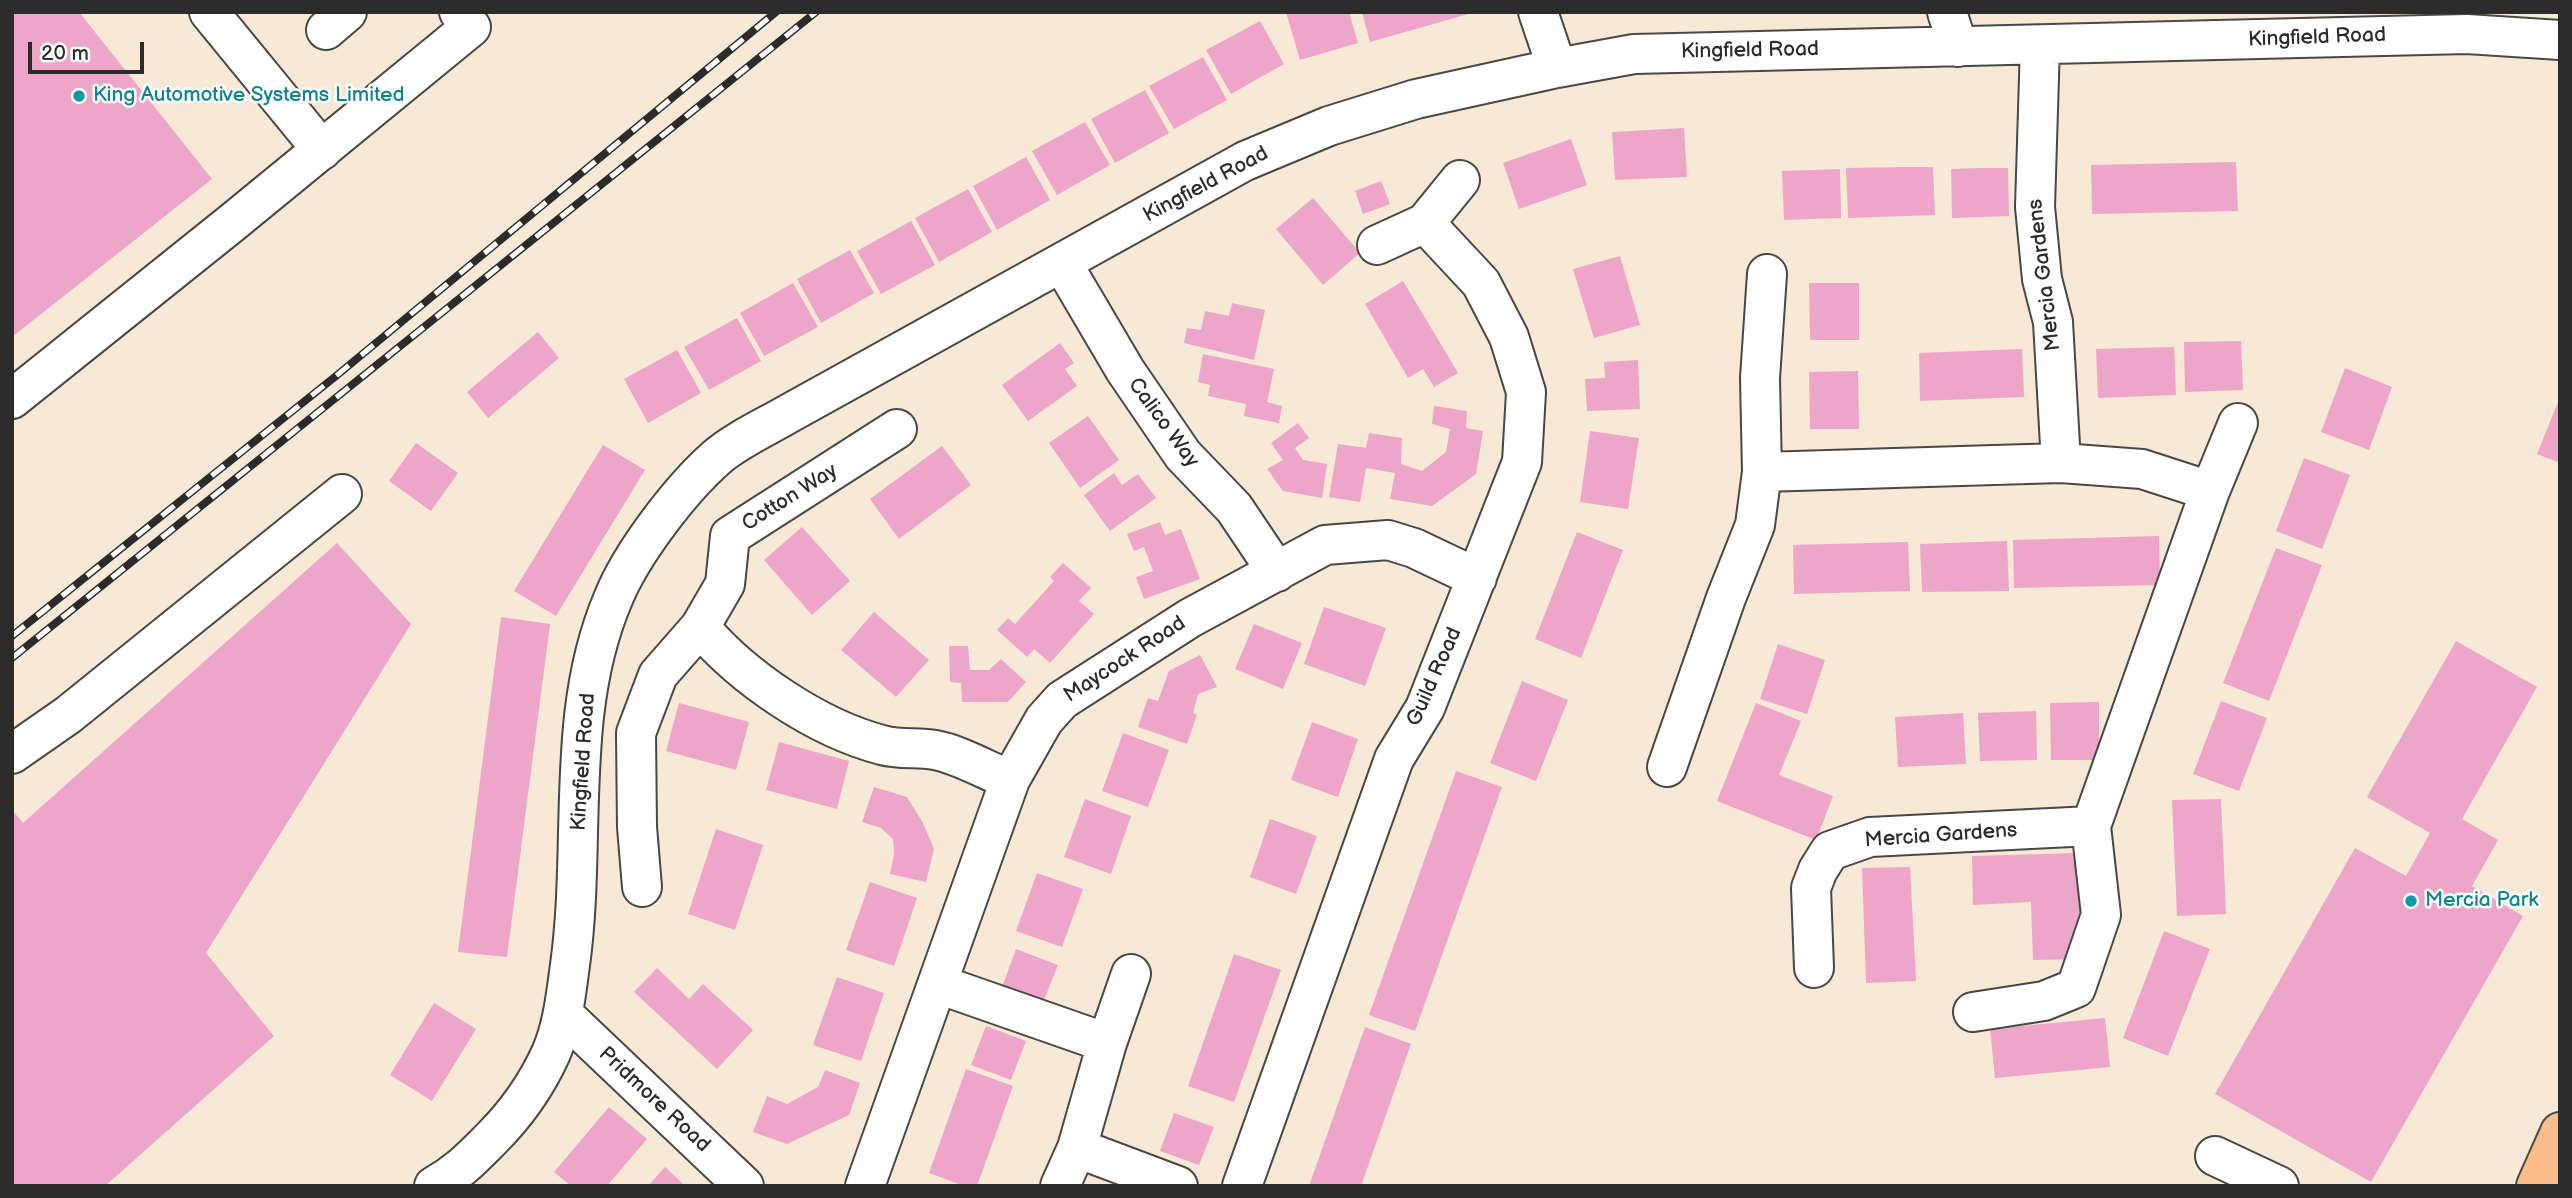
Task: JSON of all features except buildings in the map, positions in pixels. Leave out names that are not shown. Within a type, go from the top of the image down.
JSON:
[{"type":"main road","points":[[2536,1186],[2560,1132]]},
{"type":"street","points":[[209,12],[322,150]]},
{"type":"street","points":[[12,400],[471,27],[458,12]]},
{"type":"street","points":[[1538,12],[1557,68]]},
{"type":"street","name":"Kingfield Road","points":[[434,1186],[457,1173],[502,1128],[530,1091],[552,1052],[563,1014],[575,930],[583,713],[594,654],[613,597],[639,553],[678,499],[717,457],[788,414],[1245,161],[1329,126],[1416,99],[1633,54],[1952,29],[2040,45],[2467,23],[2560,40]]},
{"type":"street","name":"Mercia Gardens","points":[[2040,45],[2035,207],[2042,279],[2053,322],[2061,463]]},
{"type":"street","points":[[1377,245],[1425,223],[1460,180]]},
{"type":"street","name":"Guild Road","points":[[1242,1186],[1394,760],[1425,708],[1522,462],[1526,392],[1509,337],[1481,283],[1425,223]]},
{"type":"street","name":"Calico Way","points":[[1062,263],[1125,370],[1183,456],[1234,508],[1277,572]]},
{"type":"street","points":[[1667,767],[1726,598],[1755,525],[1762,472],[1760,378],[1767,274]]},
{"type":"street","points":[[1973,1012],[2044,1001],[2076,988],[2101,915],[2091,826],[2198,532],[2210,491],[2238,423]]},
{"type":"street","name":"Cotton Way","points":[[642,887],[637,827],[636,733],[658,675],[700,627],[724,584],[730,536],[897,429]]},
{"type":"street","points":[[1762,472],[2061,463],[2142,469],[2210,491]]},
{"type":"street","points":[[12,754],[68,715],[342,494]]},
{"type":"street","name":"Maycock Road","points":[[865,1186],[1010,780],[1044,720],[1062,700],[1190,618],[1325,545],[1388,540],[1414,548],[1477,578]]},
{"type":"street","points":[[700,627],[722,653],[788,704],[883,746],[937,750],[1010,780]]},
{"type":"street","name":"Mercia Gardens","points":[[1814,968],[1811,888],[1830,851],[1870,837],[2091,826]]},
{"type":"street","points":[[1060,1186],[1077,1148],[1107,1043],[1131,974]]},
{"type":"street","points":[[938,984],[1107,1043]]},
{"type":"street","name":"Pridmore Road","points":[[563,1014],[744,1186]]},
{"type":"street","points":[[1077,1148],[1178,1186]]},
{"type":"street","points":[[2215,1156],[2279,1186]]},
{"type":"railway","points":[[12,636],[336,376],[776,12]]},
{"type":"railway","points":[[12,658],[816,12]]},
{"type":"place","name":"King Automotive Systems Limited","points":[[79,96]]},
{"type":"place","name":"Mercia Park","points":[[2411,901]]}]
